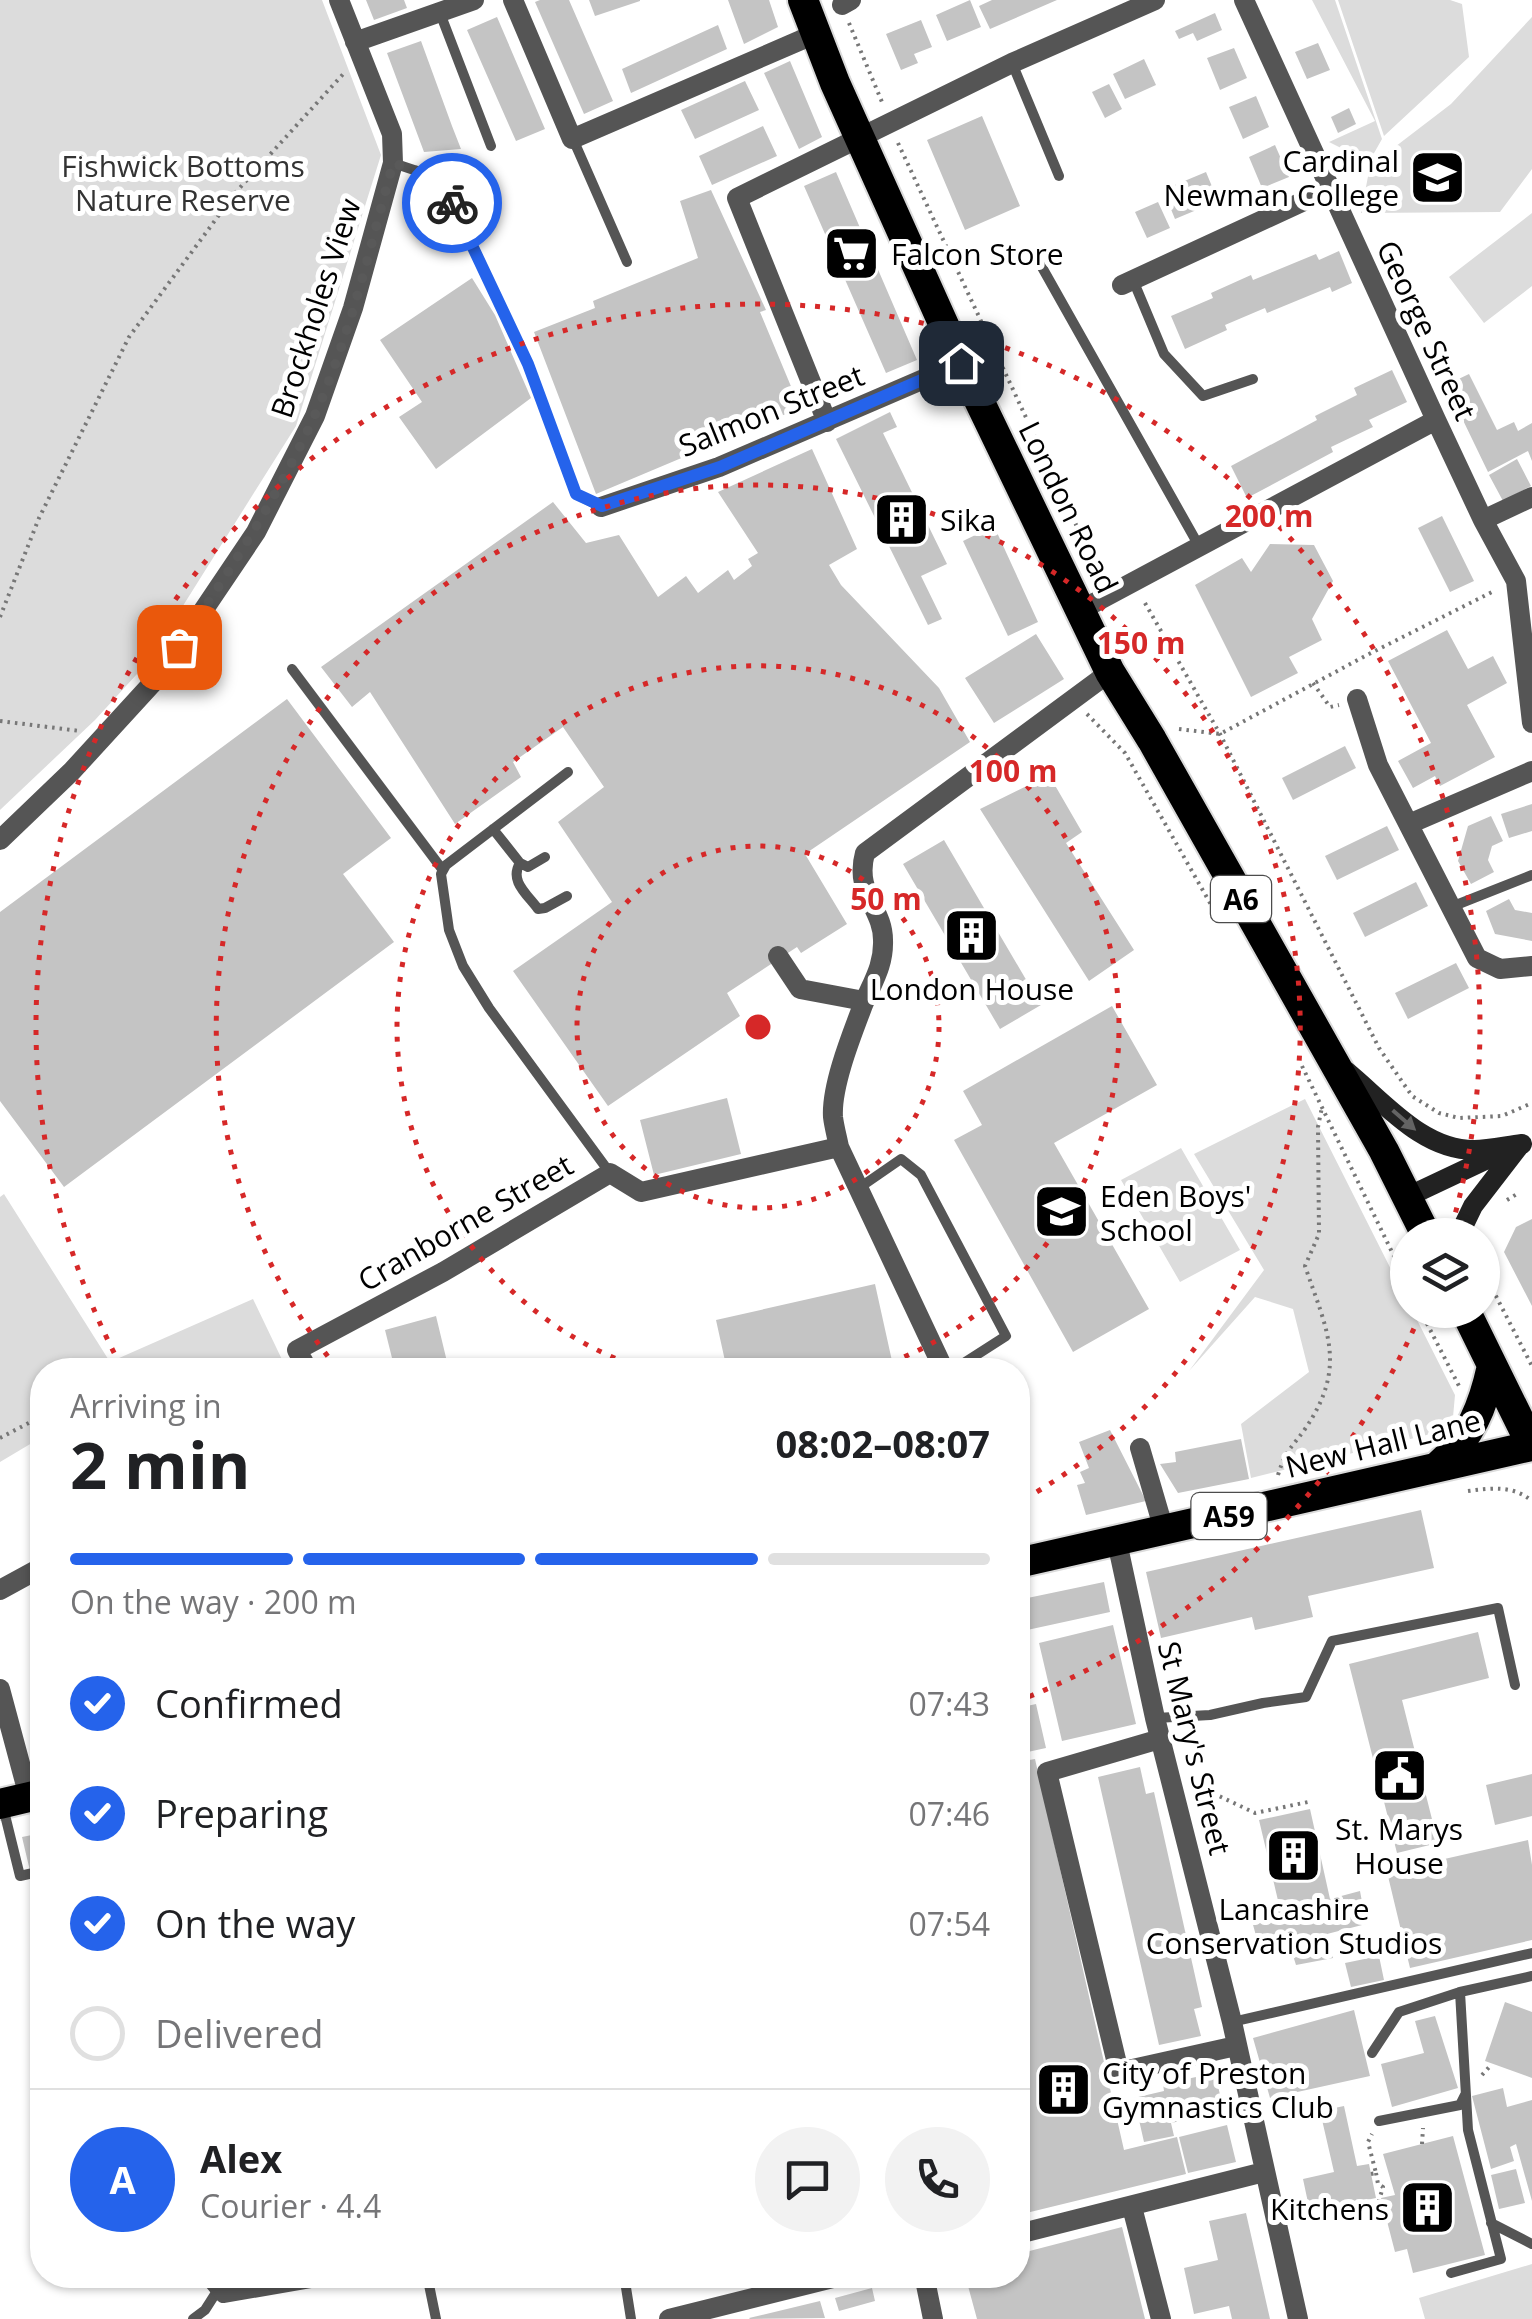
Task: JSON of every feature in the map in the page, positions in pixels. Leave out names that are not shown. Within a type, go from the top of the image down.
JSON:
[{"type":"highway","name":"London Road","points":[[803,0],[961,363],[1079,611],[1418,1218]]},
{"type":"highway","points":[[1473,1328],[1532,1446]]},
{"type":"highway","points":[[1445,1464],[1471,1430],[1486,1395],[1492,1366]]},
{"type":"highway","name":"New Hall Lane","points":[[1030,1560],[1532,1446]]},
{"type":"street","name":"Brockholes View","points":[[0,840],[160,676],[245,548],[306,432],[353,308],[393,163],[392,134],[339,0]]},
{"type":"street","points":[[357,49],[474,0]]},
{"type":"street","points":[[513,0],[572,138],[816,34]]},
{"type":"street","points":[[826,422],[737,198],[862,140],[1012,63],[1155,0]]},
{"type":"street","name":"George Street","points":[[1244,0],[1328,190],[1483,520],[1516,581]]},
{"type":"street","points":[[1128,283],[1328,190]]},
{"type":"street","name":"Salmon Street","points":[[602,506],[720,467],[961,363]]},
{"type":"street","points":[[1079,611],[1436,420]]},
{"type":"street","points":[[1483,520],[1532,497]]},
{"type":"street","points":[[1516,581],[1532,724]]},
{"type":"street","points":[[938,1358],[839,1147],[833,1114],[842,1067],[864,1002],[876,983],[884,939],[862,878],[865,852],[1110,672]]},
{"type":"street","points":[[1358,698],[1378,765],[1477,958],[1500,970],[1532,966]]},
{"type":"street","points":[[1409,824],[1532,770]]},
{"type":"street","points":[[778,956],[800,989],[864,1002]]},
{"type":"street","points":[[1330,1057],[1415,1130],[1443,1146],[1475,1150],[1527,1141]]},
{"type":"street","points":[[1407,1197],[1527,1141]]},
{"type":"street","points":[[1467,1218],[1527,1141]]},
{"type":"street","name":"Cranborne Street","points":[[301,1358],[297,1350],[443,1272],[610,1173],[641,1192],[839,1147]]},
{"type":"street","points":[[1140,1448],[1164,1530]]},
{"type":"street","name":"St Mary's Street","points":[[1117,1542],[1154,1718],[1232,2022],[1298,2319]]},
{"type":"street","points":[[0,1590],[30,1574]]},
{"type":"street","points":[[0,1689],[19,1800]]},
{"type":"street","points":[[1160,1740],[1048,1772],[1118,2072],[1236,2046]]},
{"type":"street","points":[[1030,2231],[1264,2172]]},
{"type":"street","points":[[1132,2207],[1161,2319]]},
{"type":"street","points":[[220,2288],[224,2293],[253,2288]]},
{"type":"street","points":[[669,2319],[793,2288]]},
{"type":"street","points":[[927,2288],[933,2319]]},
{"type":"lane","points":[[440,12],[491,146]]},
{"type":"lane","points":[[1012,63],[1059,176]]},
{"type":"lane","points":[[572,138],[627,262]]},
{"type":"lane","points":[[393,163],[441,179],[528,364],[576,494],[602,506]]},
{"type":"lane","points":[[1034,252],[1199,546]]},
{"type":"lane","points":[[1128,283],[1164,354],[1203,396],[1253,379]]},
{"type":"lane","points":[[292,669],[442,869],[450,930],[463,966],[489,1008],[610,1173]]},
{"type":"lane","points":[[442,869],[568,772]]},
{"type":"lane","points":[[494,829],[520,863],[528,867],[545,857]]},
{"type":"lane","points":[[520,863],[516,880],[538,909],[566,896]]},
{"type":"lane","points":[[1451,907],[1532,875]]},
{"type":"lane","points":[[860,1188],[902,1159],[921,1176],[1006,1336],[972,1358]]},
{"type":"lane","points":[[1154,1718],[1210,1715],[1263,1702],[1306,1698],[1332,1642],[1498,1608],[1515,1685]]},
{"type":"lane","points":[[19,1800],[20,1876],[30,1873]]},
{"type":"lane","points":[[1232,2022],[1532,1953]]},
{"type":"lane","points":[[1372,2052],[1399,2012],[1460,1992],[1532,1976]]},
{"type":"lane","points":[[1451,2272],[1501,2259],[1468,2130],[1460,1992]]},
{"type":"lane","points":[[1379,2121],[1460,2105],[1466,2094]]},
{"type":"lane","points":[[1492,2223],[1532,2244]]},
{"type":"lane","points":[[193,2319],[205,2310],[212,2288]]},
{"type":"lane","points":[[430,2288],[436,2319]]},
{"type":"lane","points":[[626,2288],[631,2319]]},
{"type":"path","points":[[846,2],[891,125],[1109,595]]},
{"type":"path","points":[[0,616],[39,518],[129,336],[236,192],[357,49]]},
{"type":"path","points":[[1220,734],[1516,581]]},
{"type":"path","points":[[1134,582],[1220,734],[1379,1048],[1412,1096],[1439,1113],[1459,1118],[1502,1116],[1532,1102]]},
{"type":"path","points":[[1313,684],[1330,708],[1358,698]]},
{"type":"path","points":[[1065,703],[1091,716],[1125,753],[1218,917]]},
{"type":"path","points":[[0,721],[105,734]]},
{"type":"path","points":[[1295,1052],[1390,1247]]},
{"type":"path","points":[[1277,1480],[1285,1450],[1305,1428],[1331,1377],[1331,1342],[1305,1266],[1319,1234],[1318,1126],[1322,1105]]},
{"type":"path","points":[[1500,1304],[1532,1366]]},
{"type":"path","points":[[1429,1328],[1464,1396]]},
{"type":"path","points":[[0,1438],[30,1422]]},
{"type":"path","points":[[1445,1464],[1458,1492],[1498,1487],[1532,1500]]},
{"type":"path","points":[[1178,1808],[1219,1796],[1255,1813],[1308,1802]]},
{"type":"path","points":[[1379,2121],[1368,2142],[1373,2174],[1383,2187],[1378,2204],[1382,2218],[1386,2218]]},
{"type":"path","points":[[1422,2144],[1424,2128]]},
{"type":"green space","name":"Fishwick Bottoms Nature Reserve","points":[[0,0],[322,0],[381,155],[296,426],[147,663],[95,720],[0,810]]},
{"type":"green space","points":[[1312,0],[1335,0],[1382,139],[1369,162],[1329,142],[1375,121]]},
{"type":"green space","points":[[1338,0],[1450,0],[1462,4],[1469,57],[1384,136]]},
{"type":"green space","points":[[1532,17],[1532,169],[1500,212],[1361,213],[1370,166],[1451,104]]},
{"type":"green space","points":[[1532,213],[1532,286],[1484,323],[1449,277]]},
{"type":"green space","points":[[1305,1099],[1390,1267],[1390,1328],[1421,1328],[1455,1395],[1453,1417],[1439,1432],[1251,1478],[1241,1424],[1309,1372],[1293,1309],[1255,1297],[1189,1371],[1264,1270],[1194,1154]]},
{"type":"green space","points":[[1181,1148],[1240,1250],[1180,1282],[1121,1180]]},
{"type":"green space","points":[[4,1194],[107,1358],[30,1358],[30,1444],[0,1462],[0,1197]]},
{"type":"green space","points":[[253,1299],[281,1358],[119,1358]]},
{"type":"green space","points":[[1532,2264],[1532,2319],[1425,2319],[1419,2298]]},
{"type":"building","points":[[366,0],[404,0],[407,8],[374,20]]},
{"type":"building","points":[[569,0],[613,101],[584,114],[535,2]]},
{"type":"building","points":[[589,0],[640,0],[640,1],[595,16]]},
{"type":"building","points":[[728,0],[769,0],[778,27],[744,44]]},
{"type":"building","points":[[970,0],[981,27],[947,41],[936,15]]},
{"type":"building","points":[[992,0],[1057,0],[990,29],[979,6]]},
{"type":"building","points":[[1215,13],[1222,30],[1197,41],[1193,33],[1179,39],[1175,31]]},
{"type":"building","points":[[497,17],[545,129],[516,141],[467,30]]},
{"type":"building","points":[[921,20],[932,47],[914,54],[918,63],[901,70],[886,34]]},
{"type":"building","points":[[718,25],[727,49],[631,93],[622,69]]},
{"type":"building","points":[[421,41],[461,149],[424,152],[387,53]]},
{"type":"building","points":[[1318,43],[1330,70],[1307,79],[1295,52]]},
{"type":"building","points":[[1234,48],[1247,78],[1220,90],[1207,58]]},
{"type":"building","points":[[1144,59],[1156,85],[1125,99],[1113,74]]},
{"type":"building","points":[[790,61],[822,137],[799,149],[764,73]]},
{"type":"building","points":[[745,81],[759,110],[695,139],[681,110]]},
{"type":"building","points":[[1109,84],[1122,109],[1105,118],[1092,92]]},
{"type":"building","points":[[1256,96],[1269,127],[1243,139],[1229,107]]},
{"type":"building","points":[[1349,108],[1356,124],[1338,133],[1331,117]]},
{"type":"building","points":[[982,116],[1020,206],[965,230],[927,140]]},
{"type":"building","points":[[763,126],[777,156],[712,185],[699,156]]},
{"type":"building","points":[[1275,145],[1289,177],[1262,188],[1249,157]]},
{"type":"building","points":[[836,172],[917,360],[886,373],[804,186]]},
{"type":"building","points":[[1206,172],[1218,201],[1175,219],[1163,190]]},
{"type":"building","points":[[711,190],[766,310],[760,312],[800,408],[596,494],[534,332],[595,308],[593,301],[698,258],[680,201]]},
{"type":"building","points":[[1158,202],[1170,228],[1147,238],[1135,212]]},
{"type":"building","points":[[1339,251],[1352,283],[1332,292],[1330,287],[1267,313],[1265,308],[1225,325],[1227,330],[1185,349],[1171,316],[1213,298],[1211,293],[1251,275],[1253,280],[1316,254],[1319,260]]},
{"type":"building","points":[[472,278],[495,315],[531,398],[436,469],[399,417],[422,402],[380,340]]},
{"type":"building","points":[[1392,370],[1407,402],[1369,420],[1373,427],[1331,447],[1333,452],[1247,498],[1231,466],[1317,420],[1315,416],[1357,395],[1354,388]]},
{"type":"building","points":[[1469,374],[1497,430],[1514,422],[1518,431],[1532,423],[1532,461],[1528,451],[1488,472],[1446,385]]},
{"type":"building","name":"Sika","points":[[890,412],[897,427],[883,433],[947,564],[921,576],[942,619],[928,625],[836,439]]},
{"type":"building","points":[[812,449],[857,549],[829,565],[841,585],[939,688],[970,742],[805,854],[847,924],[801,953],[797,947],[727,993],[740,1016],[608,1106],[513,971],[612,902],[558,822],[604,787],[563,727],[513,762],[521,777],[455,824],[370,692],[352,707],[321,667],[553,502],[586,543],[619,535],[658,597],[686,576],[698,593],[728,570],[734,580],[752,566],[748,559],[758,553],[718,492]]},
{"type":"building","points":[[1517,459],[1531,486],[1503,501],[1489,475]]},
{"type":"building","points":[[1442,516],[1474,581],[1450,592],[1418,528]]},
{"type":"building","points":[[994,526],[1038,622],[1008,636],[963,541]]},
{"type":"building","points":[[1270,544],[1314,545],[1333,581],[1312,619],[1322,640],[1289,657],[1298,673],[1251,697],[1195,585],[1242,558],[1251,572]]},
{"type":"building","points":[[1447,630],[1468,669],[1493,656],[1507,683],[1467,705],[1495,757],[1440,786],[1435,776],[1413,788],[1398,761],[1431,743],[1388,661]]},
{"type":"building","points":[[1036,634],[1064,679],[994,723],[965,678]]},
{"type":"building","points":[[287,699],[391,838],[343,874],[394,942],[64,1187],[0,1101],[0,912]]},
{"type":"building","points":[[1345,746],[1356,768],[1293,800],[1282,778]]},
{"type":"building","points":[[1049,775],[1082,832],[1066,843],[1134,950],[1089,981],[980,809]]},
{"type":"building","points":[[1532,804],[1532,831],[1509,838],[1501,814]]},
{"type":"building","points":[[1491,816],[1503,841],[1492,846],[1488,860],[1494,872],[1471,884],[1458,861],[1468,826]]},
{"type":"building","points":[[1387,826],[1399,850],[1337,880],[1325,856]]},
{"type":"building","name":"London House","points":[[944,840],[1041,1005],[1000,1029],[903,864]]},
{"type":"building","points":[[1416,882],[1428,906],[1365,937],[1353,913]]},
{"type":"building","points":[[1509,899],[1515,910],[1532,913],[1532,941],[1495,934],[1486,911]]},
{"type":"building","points":[[1456,963],[1469,988],[1408,1019],[1395,993]]},
{"type":"building","points":[[1112,1006],[1157,1085],[1054,1143],[1149,1309],[1073,1352],[954,1140],[982,1125],[963,1091]]},
{"type":"building","points":[[727,1098],[741,1154],[654,1175],[640,1120]]},
{"type":"building","points":[[1532,1219],[1532,1306],[1504,1252],[1516,1227]]},
{"type":"building","points":[[875,1284],[891,1358],[724,1358],[716,1320]]},
{"type":"building","points":[[436,1316],[446,1358],[392,1358],[385,1330]]},
{"type":"building","points":[[1110,1430],[1146,1501],[1086,1515],[1077,1485],[1085,1483],[1080,1472],[1089,1468],[1079,1442]]},
{"type":"building","points":[[1241,1439],[1249,1479],[1178,1493],[1160,1464],[1176,1462],[1175,1452]]},
{"type":"building","points":[[1421,1510],[1434,1568],[1308,1596],[1313,1617],[1255,1630],[1252,1617],[1161,1638],[1146,1572]]},
{"type":"building","points":[[1104,1582],[1110,1612],[1030,1629],[1030,1597]]},
{"type":"building","points":[[1113,1625],[1136,1724],[1062,1741],[1039,1643]]},
{"type":"building","name":"St. Marys House","points":[[1478,1632],[1489,1678],[1402,1700],[1438,1843],[1397,1853],[1349,1664]]},
{"type":"building","points":[[1036,1704],[1046,1748],[1030,1751],[1030,1705]]},
{"type":"building","name":"City of Preston Gymnastics Club","points":[[1035,1759],[1124,2150],[1177,2137],[1186,2174],[1030,2212],[1030,1760]]},
{"type":"building","points":[[1140,1767],[1146,1794],[1154,1792],[1202,2007],[1194,2009],[1201,2036],[1159,2045],[1098,1777]]},
{"type":"building","points":[[1532,1774],[1532,1816],[1495,1825],[1486,1785]]},
{"type":"building","name":"Lancashire Conservation Studios","points":[[1310,1809],[1330,1899],[1360,1891],[1366,1924],[1327,1934],[1333,1958],[1296,1965],[1289,1943],[1260,1950],[1250,1914],[1280,1909],[1259,1820]]},
{"type":"building","points":[[30,1835],[30,1871],[22,1837]]},
{"type":"building","points":[[1528,1840],[1532,1940],[1410,1968],[1387,1872]]},
{"type":"building","points":[[1379,1956],[1384,1980],[1351,1987],[1345,1963]]},
{"type":"building","points":[[1505,2002],[1532,2012],[1532,2078],[1485,2061]]},
{"type":"building","points":[[1354,2010],[1370,2076],[1270,2098],[1253,2038]]},
{"type":"building","points":[[1435,2016],[1458,2088],[1392,2107],[1381,2064],[1424,2053],[1415,2021]]},
{"type":"building","points":[[1215,2073],[1224,2112],[1171,2123],[1174,2136],[1144,2142],[1134,2098],[1164,2091],[1163,2084]]},
{"type":"building","points":[[1503,2088],[1507,2107],[1532,2100],[1532,2201],[1516,2144],[1510,2147],[1514,2161],[1491,2169],[1472,2096]]},
{"type":"building","points":[[1344,2106],[1357,2166],[1369,2164],[1376,2198],[1310,2212],[1303,2179],[1334,2172],[1320,2111]]},
{"type":"building","points":[[1227,2125],[1236,2162],[1188,2173],[1179,2137]]},
{"type":"building","name":"Kitchens","points":[[1453,2136],[1485,2255],[1413,2273],[1407,2249],[1395,2252],[1381,2198],[1395,2195],[1383,2154]]},
{"type":"building","points":[[1516,2169],[1525,2203],[1499,2209],[1491,2175]]},
{"type":"building","points":[[1246,2213],[1270,2319],[1232,2319],[1229,2306],[1194,2314],[1184,2268],[1218,2260],[1209,2221]]},
{"type":"building","points":[[1122,2227],[1145,2319],[977,2319],[969,2288],[1030,2288],[1030,2251]]},
{"type":"building","points":[[872,2288],[875,2301],[839,2311],[835,2298]]},
{"type":"building","points":[[820,2301],[825,2318],[749,2318]]},
{"type":"way so far","points":[[179,647],[256,532],[314,416],[353,308],[393,163],[441,179],[452,203]]},
{"type":"place","name":"Cardinal Newman College","points":[[1438,177]]},
{"type":"place","name":"Falcon Store","points":[[852,253]]},
{"type":"place","name":"Sika","points":[[901,519]]},
{"type":"place","name":"London House","points":[[972,935]]},
{"type":"place","name":"Eden Boys' School","points":[[1061,1212]]},
{"type":"place","name":"St. Marys House","points":[[1399,1776]]},
{"type":"place","name":"Lancashire Conservation Studios","points":[[1294,1856]]},
{"type":"place","name":"City of Preston Gymnastics Club","points":[[1063,2089]]},
{"type":"place","name":"Kitchens","points":[[1428,2208]]},
{"type":"route","points":[[452,203],[528,364],[576,494],[602,506],[720,467],[961,363]]}]
